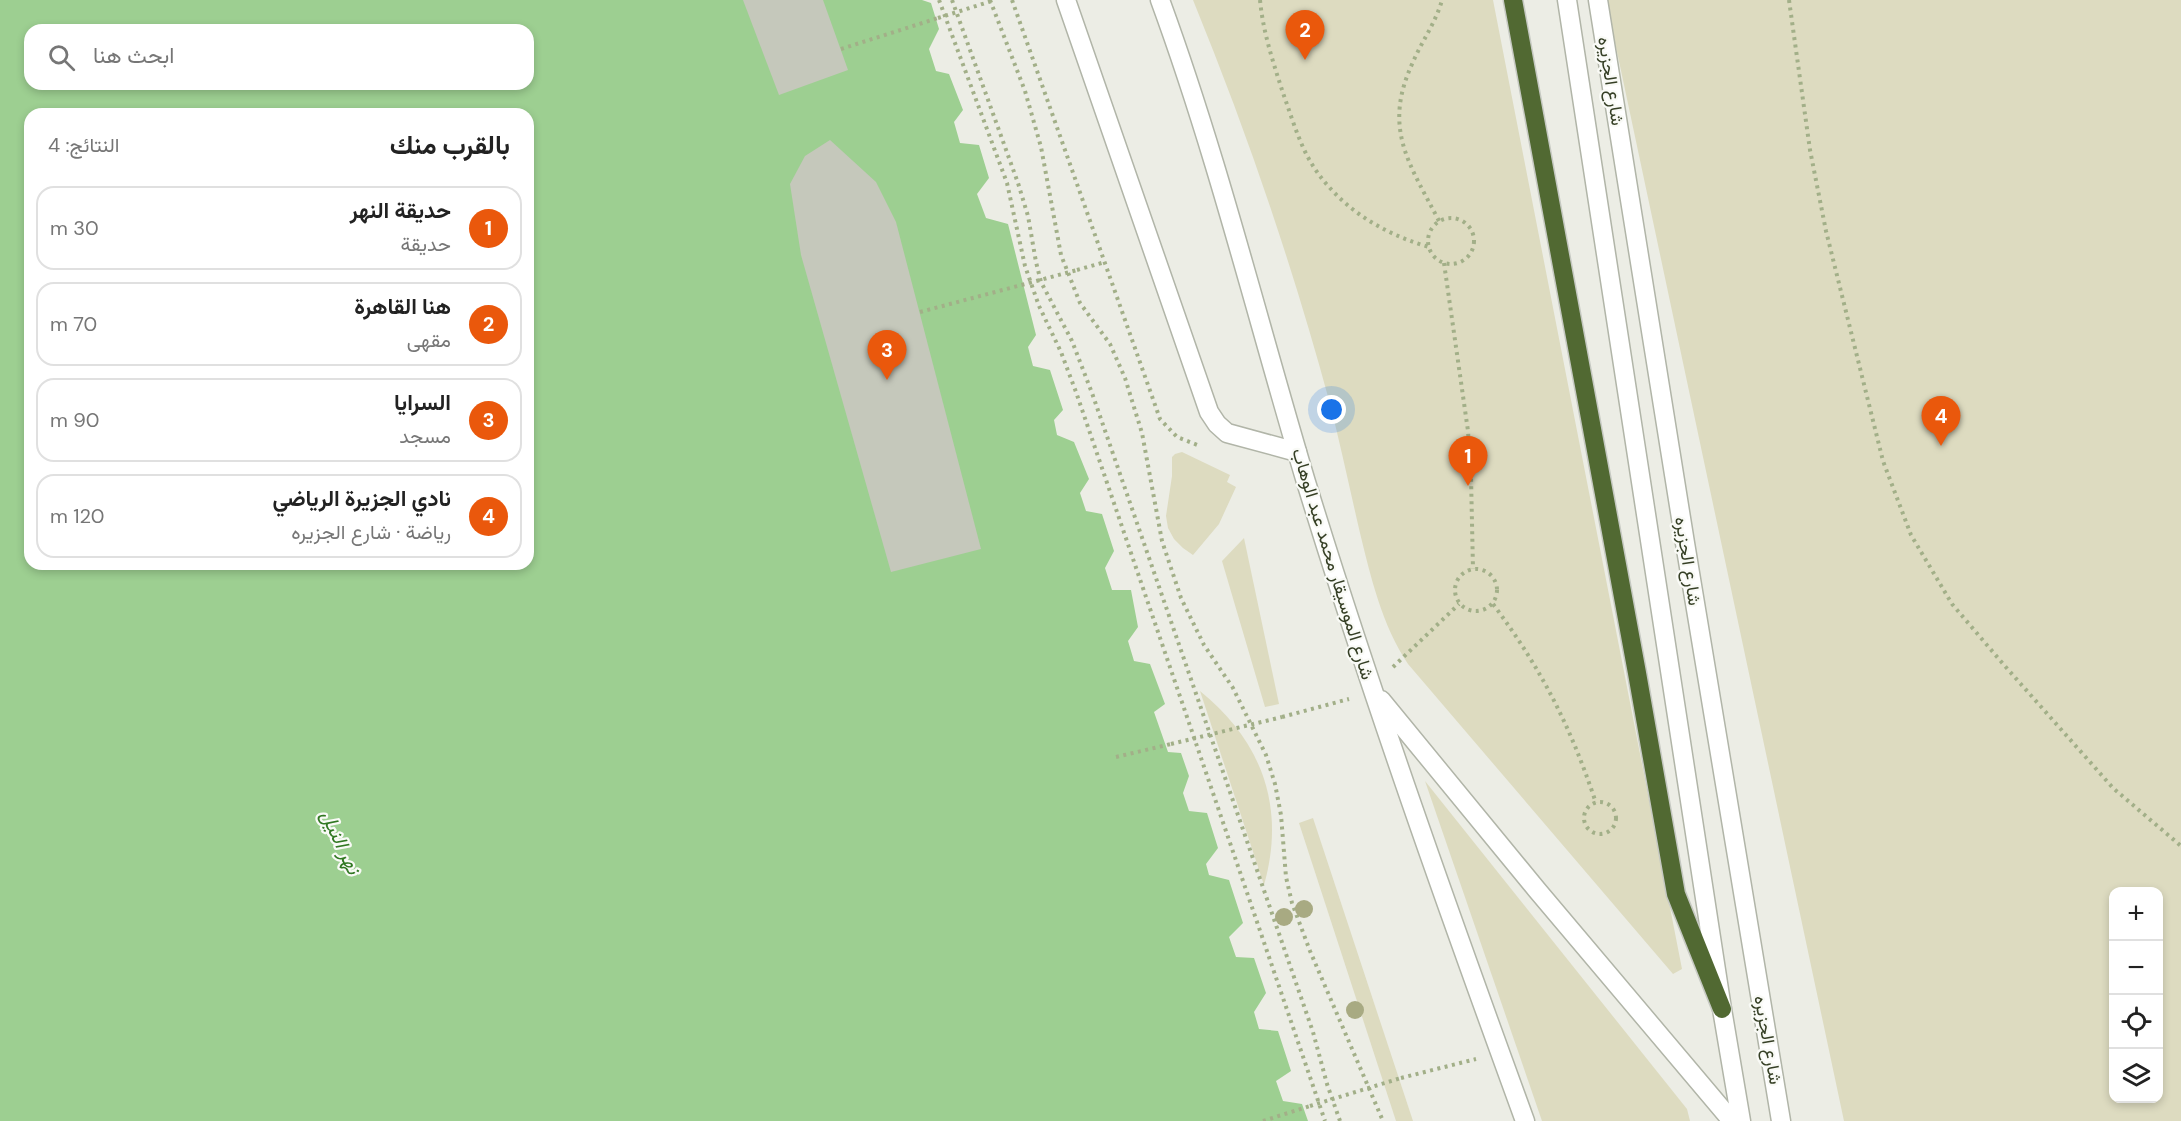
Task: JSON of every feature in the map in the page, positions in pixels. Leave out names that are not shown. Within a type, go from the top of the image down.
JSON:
[{"type":"highway","points":[[1513,0],[1676,894],[1722,1009]]},
{"type":"street","points":[[1066,0],[1209,412],[1227,433],[1298,452]]},
{"type":"street","name":"شارع الموسيقار محمد عبد الوهاب","points":[[1160,0],[1189,84],[1298,452],[1372,690],[1525,1121]]},
{"type":"street","name":"شارع الجزيره","points":[[1568,0],[1741,1121]]},
{"type":"street","name":"شارع الجزيره","points":[[1598,0],[1681,520],[1781,1121]]},
{"type":"street","points":[[1372,690],[1536,890],[1732,1121]]},
{"type":"path","points":[[939,0],[1007,183],[1026,266],[1039,306],[1061,352],[1091,436],[1326,1121]]},
{"type":"path","points":[[952,0],[1018,183],[1028,216],[1041,282],[1072,341],[1092,393],[1309,1021],[1340,1121]]},
{"type":"path","points":[[990,0],[1025,91],[1035,125],[1061,255],[1080,303],[1110,344],[1137,414],[1162,541],[1181,598],[1204,645],[1233,688],[1266,755],[1281,815],[1286,877],[1292,903],[1310,951],[1383,1121]]},
{"type":"path","points":[[841,49],[995,0]]},
{"type":"path","points":[[1012,0],[1160,419],[1178,437],[1201,447]]},
{"type":"path","points":[[1260,0],[1270,55],[1299,136],[1314,167],[1341,200],[1361,216],[1407,240],[1429,247]]},
{"type":"path","points":[[1439,221],[1404,153],[1399,130],[1399,106],[1403,84],[1442,0]]},
{"type":"path","points":[[1789,0],[1809,150],[1826,231],[1883,461],[1911,535],[1952,604],[2004,665],[2113,788],[2181,846]]},
{"type":"path","points":[[1449,218],[1459,219],[1473,234],[1474,243],[1471,253],[1463,260],[1454,264],[1444,263],[1432,254],[1428,237],[1432,228],[1439,221],[1449,218]]},
{"type":"path","points":[[920,312],[1105,262]]},
{"type":"path","points":[[1444,263],[1468,431],[1472,488],[1473,568]]},
{"type":"path","points":[[1473,568],[1488,571],[1493,576],[1498,590],[1493,604],[1485,610],[1467,609],[1455,596],[1458,578],[1473,568]]},
{"type":"path","points":[[1116,757],[1282,717],[1343,701],[1372,690],[1403,657],[1460,604]]},
{"type":"path","points":[[1493,604],[1536,665],[1554,698],[1570,732],[1596,803]]},
{"type":"path","points":[[1596,803],[1606,803],[1616,814],[1616,821],[1607,832],[1593,833],[1584,822],[1583,815],[1592,804],[1596,803]]},
{"type":"path","points":[[1263,1121],[1401,1078],[1500,1053]]},
{"type":"shaded area","points":[[1193,0],[1493,0],[1682,969],[1673,974],[1408,664],[1391,633],[1368,567],[1330,404],[1301,302],[1250,150]]},
{"type":"shaded area","points":[[1606,0],[2181,0],[2181,1121],[1844,1121]]},
{"type":"shaded area","points":[[1182,452],[1230,475],[1227,482],[1236,487],[1219,524],[1193,555],[1174,539],[1168,528],[1166,516],[1172,476],[1172,457]]},
{"type":"shaded area","points":[[1244,538],[1279,704],[1265,707],[1222,561]]},
{"type":"shaded area","points":[[1200,691],[1239,731],[1264,778],[1270,803],[1272,829],[1270,856],[1264,885]]},
{"type":"shaded area","points":[[1425,781],[1687,1109],[1690,1121],[1542,1121]]},
{"type":"shaded area","points":[[1313,818],[1413,1121],[1396,1121],[1299,823]]},
{"type":"water","name":"نهر النيل","points":[[0,0],[922,0],[931,3],[939,29],[929,49],[936,71],[949,74],[963,110],[954,122],[960,143],[979,145],[989,178],[977,194],[986,218],[1008,224],[1036,335],[1028,347],[1033,366],[1050,370],[1063,410],[1054,420],[1057,435],[1074,442],[1089,479],[1080,493],[1086,511],[1102,514],[1114,551],[1105,568],[1112,590],[1131,590],[1138,627],[1128,641],[1134,661],[1150,664],[1165,704],[1154,712],[1168,752],[1181,753],[1189,776],[1183,793],[1189,811],[1207,813],[1218,848],[1206,864],[1209,875],[1229,880],[1243,923],[1229,937],[1236,957],[1254,958],[1266,993],[1254,1012],[1259,1029],[1278,1031],[1291,1071],[1276,1081],[1283,1101],[1302,1104],[1308,1121],[0,1121]]},
{"type":"building","points":[[743,0],[823,0],[848,70],[779,95]]},
{"type":"building","points":[[830,140],[876,182],[896,222],[981,549],[891,572],[801,255],[790,184],[805,156]]},
{"type":"place","name":"هنا القاهرة","points":[[1305,60]]},
{"type":"place","name":"السرايا","points":[[887,380]]},
{"type":"place","name":"نادي الجزيرة الرياضي","points":[[1941,446]]},
{"type":"place","name":"حديقة النهر","points":[[1468,486]]}]
